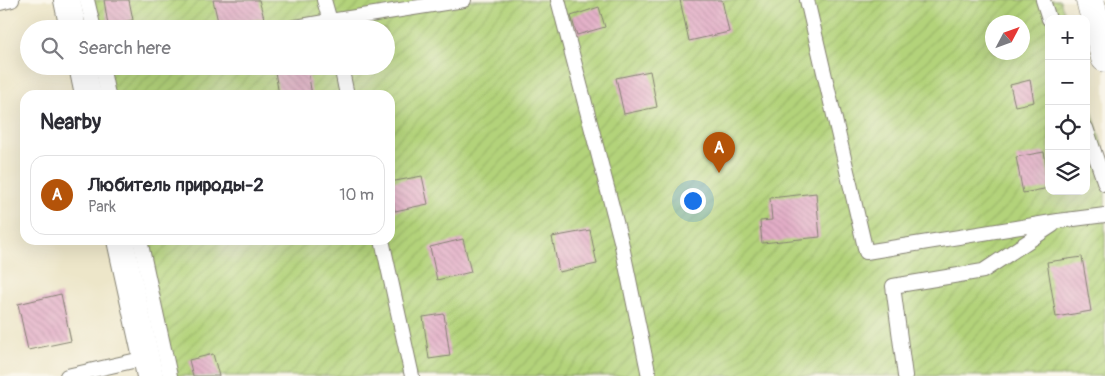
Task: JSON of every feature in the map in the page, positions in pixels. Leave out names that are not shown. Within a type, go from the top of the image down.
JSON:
[{"type":"street","points":[[67,0],[71,20]]},
{"type":"street","points":[[1090,0],[1105,58]]},
{"type":"street","points":[[84,75],[87,90]]},
{"type":"street","points":[[121,245],[148,367]]},
{"type":"lane","points":[[0,3],[12,0]]},
{"type":"lane","points":[[87,0],[92,20]]},
{"type":"lane","points":[[324,0],[330,20]]},
{"type":"lane","points":[[358,20],[464,0]]},
{"type":"lane","points":[[558,0],[621,241],[649,376]]},
{"type":"lane","points":[[807,0],[866,252],[1105,215]]},
{"type":"lane","points":[[1043,0],[1048,15]]},
{"type":"lane","points":[[104,75],[107,90]]},
{"type":"lane","points":[[343,75],[346,90]]},
{"type":"lane","points":[[1090,140],[1105,184]]},
{"type":"lane","points":[[905,376],[893,286],[983,270],[1058,221]]},
{"type":"lane","points":[[141,245],[170,376]]},
{"type":"lane","points":[[383,245],[412,376]]},
{"type":"lane","points":[[67,376],[148,367]]},
{"type":"green space","points":[[78,0],[1060,0],[1065,15],[1045,15],[1045,195],[1090,195],[1090,104],[1105,155],[1105,376],[162,376],[133,245],[395,245],[395,90],[99,90],[95,75],[395,75],[395,20],[83,20]]},
{"type":"building","points":[[104,0],[129,0],[133,20],[107,20]]},
{"type":"building","points":[[213,0],[259,0],[264,18],[253,20],[218,20]]},
{"type":"building","points":[[680,0],[722,0],[729,32],[689,41]]},
{"type":"building","points":[[599,7],[605,27],[577,35],[571,16]]},
{"type":"building","points":[[650,71],[657,107],[624,114],[616,78]]},
{"type":"building","points":[[276,75],[309,75],[311,90],[278,90]]},
{"type":"building","points":[[1030,80],[1034,102],[1015,106],[1010,85]]},
{"type":"building","points":[[1044,152],[1045,189],[1023,193],[1016,157]]},
{"type":"building","points":[[422,176],[428,204],[395,211],[395,181]]},
{"type":"building","points":[[816,193],[820,237],[762,243],[760,221],[772,220],[770,198]]},
{"type":"building","points":[[590,230],[597,264],[559,272],[552,237]]},
{"type":"building","points":[[463,239],[471,272],[437,280],[430,247]]},
{"type":"building","points":[[1082,257],[1091,311],[1056,317],[1047,262]]},
{"type":"building","points":[[61,294],[71,341],[28,350],[18,304]]},
{"type":"building","points":[[444,314],[450,356],[429,359],[423,317]]},
{"type":"building","points":[[213,354],[219,376],[193,376],[189,360]]},
{"type":"place","name":"Любитель природы-2","points":[[719,173]]}]
